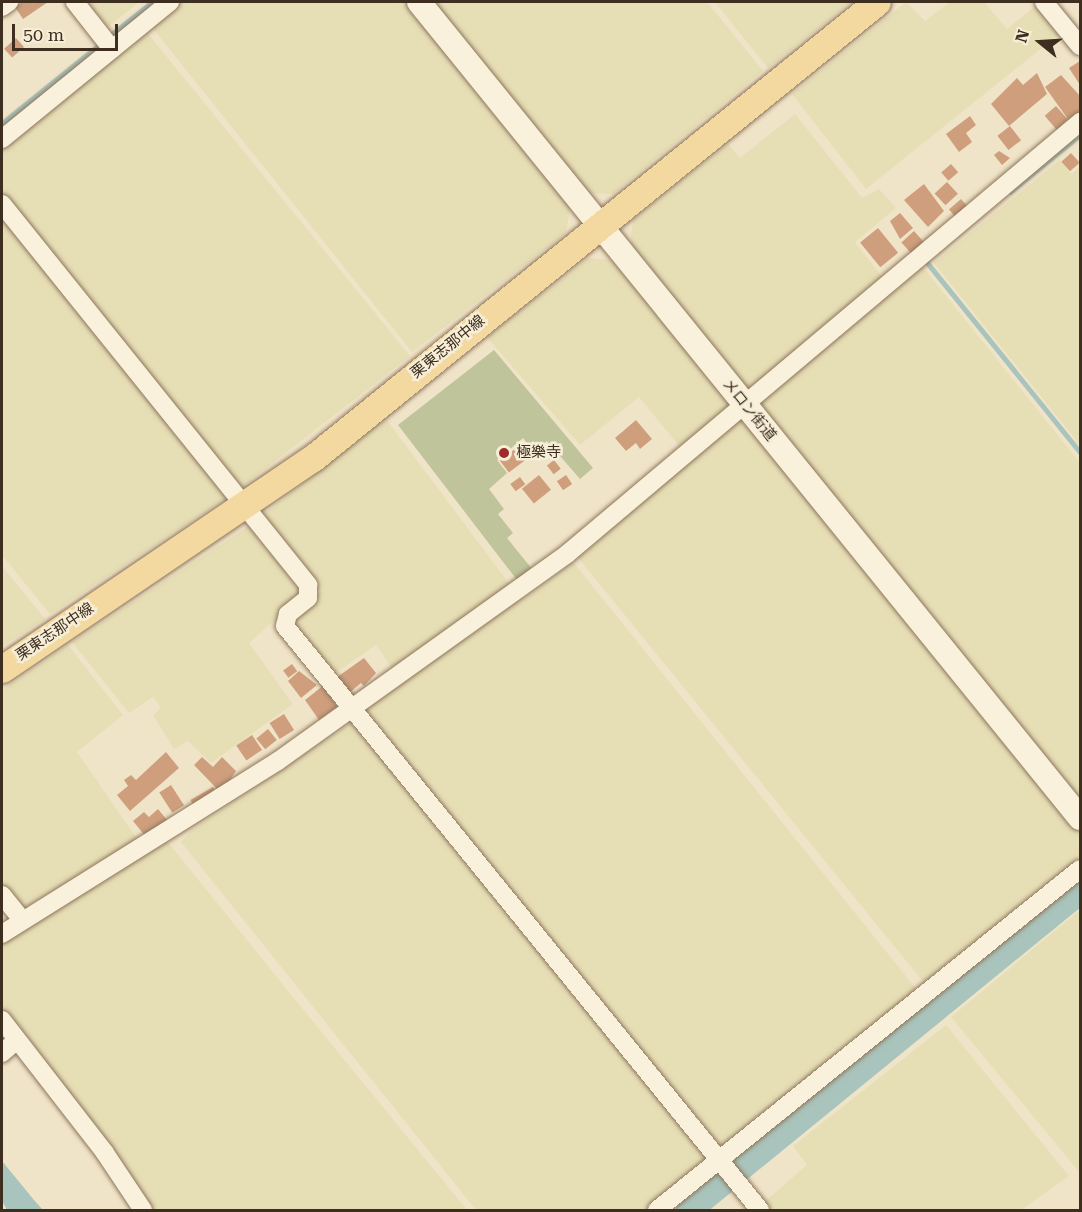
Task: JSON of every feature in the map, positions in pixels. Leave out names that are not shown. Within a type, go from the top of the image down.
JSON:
[{"type":"main road","name":"栗東志那中線","points":[[2,669],[245,507],[313,458],[877,2]]},
{"type":"street","points":[[2,7],[9,2]]},
{"type":"street","points":[[75,2],[106,41]]},
{"type":"street","points":[[2,139],[106,41],[170,2]]},
{"type":"street","name":"メロン街道","points":[[419,2],[598,226],[1080,818]]},
{"type":"street","points":[[1044,2],[1080,46]]},
{"type":"street","points":[[2,934],[203,810],[352,710],[567,554],[1080,122]]},
{"type":"street","points":[[2,204],[308,585],[308,598],[288,614],[285,626],[760,1210]]},
{"type":"street","points":[[657,1210],[1080,869]]},
{"type":"street","points":[[2,895],[22,920]]},
{"type":"street","points":[[2,1020],[105,1153],[143,1210]]},
{"type":"street","points":[[2,1053],[16,1041]]},
{"type":"shaded area","points":[[88,2],[139,2],[108,27]]},
{"type":"shaded area","points":[[182,2],[408,2],[571,202],[566,233],[412,352],[151,26]]},
{"type":"shaded area","points":[[430,2],[707,2],[763,71],[613,194],[584,193]]},
{"type":"shaded area","points":[[715,2],[851,2],[768,68]]},
{"type":"shaded area","points":[[906,2],[925,21],[950,2],[984,2],[1007,29],[1039,3],[1063,31],[866,189],[792,94]]},
{"type":"shaded area","points":[[145,30],[410,356],[238,490],[2,199],[2,145]]},
{"type":"shaded area","points":[[795,114],[862,198],[879,189],[896,208],[855,242],[883,278],[768,375],[751,386],[743,385],[632,252],[631,233],[634,219],[728,144],[740,158]]},
{"type":"shaded area","points":[[1060,160],[1071,174],[1080,167],[1080,445],[934,263]]},
{"type":"shaded area","points":[[2,212],[231,495],[50,614],[2,555]]},
{"type":"shaded area","points":[[588,258],[615,260],[731,399],[729,408],[680,447],[639,397],[580,445],[487,337]]},
{"type":"shaded area","points":[[922,266],[1080,463],[1080,801],[755,405]]},
{"type":"shaded area","points":[[743,418],[1080,834],[1080,858],[925,984],[576,555]]},
{"type":"shaded area","points":[[386,419],[511,586],[394,671],[376,645],[331,676],[291,627],[295,613],[321,591],[260,517]]},
{"type":"shaded area","points":[[252,524],[303,594],[249,643],[293,704],[211,763],[188,741],[174,749],[153,715],[161,708],[153,697],[129,713],[72,642]]},
{"type":"shaded area","points":[[573,562],[917,990],[717,1150],[365,712],[371,703],[517,596],[524,599]]},
{"type":"shaded area","points":[[2,566],[45,619],[2,646]]},
{"type":"shaded area","points":[[68,645],[123,715],[77,752],[138,840],[27,906],[20,905],[2,888],[2,690]]},
{"type":"shaded area","points":[[351,723],[357,723],[708,1159],[647,1210],[476,1210],[181,842],[192,830]]},
{"type":"shaded area","points":[[167,841],[467,1210],[148,1210],[2,1011],[2,941]]},
{"type":"shaded area","points":[[1080,910],[1080,1173],[951,1017]]},
{"type":"shaded area","points":[[946,1025],[1069,1176],[1021,1210],[765,1210],[761,1205],[807,1165],[793,1146]]},
{"type":"green space","points":[[494,350],[593,468],[580,479],[547,441],[534,452],[523,438],[497,460],[507,473],[489,489],[504,509],[498,514],[513,533],[507,538],[532,569],[517,580],[398,425]]},
{"type":"water","points":[[2,1161],[43,1210],[7,1210],[2,1201]]},
{"type":"building","points":[[23,2],[48,2],[23,19],[15,7]]},
{"type":"building","points":[[16,38],[24,47],[12,58],[4,49]]},
{"type":"building","points":[[1080,61],[1080,85],[1069,68]]},
{"type":"building","points":[[1037,73],[1047,94],[1009,126],[991,104],[1017,78],[1023,85]]},
{"type":"building","points":[[1061,75],[1080,96],[1080,114],[1070,122],[1045,87]]},
{"type":"building","points":[[1056,106],[1068,120],[1056,129],[1045,116]]},
{"type":"building","points":[[970,116],[976,125],[966,133],[972,142],[959,152],[946,134]]},
{"type":"building","points":[[1010,126],[1021,140],[1008,150],[997,136]]},
{"type":"building","points":[[999,151],[1010,158],[1002,165],[994,155]]},
{"type":"building","points":[[1071,153],[1080,163],[1070,171],[1061,162]]},
{"type":"building","points":[[951,164],[958,172],[948,181],[941,173]]},
{"type":"building","points":[[947,182],[958,194],[945,205],[935,194]]},
{"type":"building","points":[[924,184],[944,211],[928,227],[904,200]]},
{"type":"building","points":[[961,199],[967,206],[955,216],[949,209]]},
{"type":"building","points":[[900,213],[913,228],[900,239],[890,221]]},
{"type":"building","points":[[878,228],[898,253],[880,267],[860,242]]},
{"type":"building","points":[[914,231],[924,242],[911,254],[901,242]]},
{"type":"building","points":[[636,420],[652,439],[640,449],[636,443],[626,451],[615,438]]},
{"type":"building","points":[[519,446],[528,458],[509,472],[500,460]]},
{"type":"building","points":[[554,460],[561,469],[554,474],[547,466]]},
{"type":"building","points":[[539,475],[551,490],[534,504],[522,489]]},
{"type":"building","points":[[566,475],[572,484],[563,490],[557,481]]},
{"type":"building","points":[[520,477],[525,484],[516,491],[510,484]]},
{"type":"building","points":[[364,658],[376,673],[364,686],[361,683],[349,693],[333,680]]},
{"type":"building","points":[[292,664],[297,671],[288,678],[283,670]]},
{"type":"building","points":[[299,671],[317,685],[301,698],[288,681]]},
{"type":"building","points":[[324,685],[337,707],[319,720],[305,700]]},
{"type":"building","points":[[284,714],[294,730],[280,739],[270,723]]},
{"type":"building","points":[[268,729],[277,740],[265,749],[256,738]]},
{"type":"building","points":[[252,735],[262,750],[246,761],[236,746]]},
{"type":"building","points":[[166,752],[179,768],[130,811],[117,795],[128,786],[124,780],[131,775],[136,780]]},
{"type":"building","points":[[202,757],[213,767],[222,757],[236,771],[221,793],[194,765]]},
{"type":"building","points":[[171,785],[184,805],[172,813],[159,793]]},
{"type":"building","points":[[213,787],[217,794],[194,807],[190,800]]},
{"type":"building","points":[[158,809],[167,820],[146,837],[133,821],[144,812],[149,817]]},
{"type":"waterway","points":[[108,37],[152,2]]},
{"type":"waterway","points":[[2,123],[101,43]]},
{"type":"waterway","points":[[1010,192],[1080,135]]},
{"type":"waterway","points":[[929,258],[926,261],[1080,452]]},
{"type":"waterway","points":[[689,1210],[1080,891]]},
{"type":"place","name":"極樂寺","points":[[504,453]]}]
